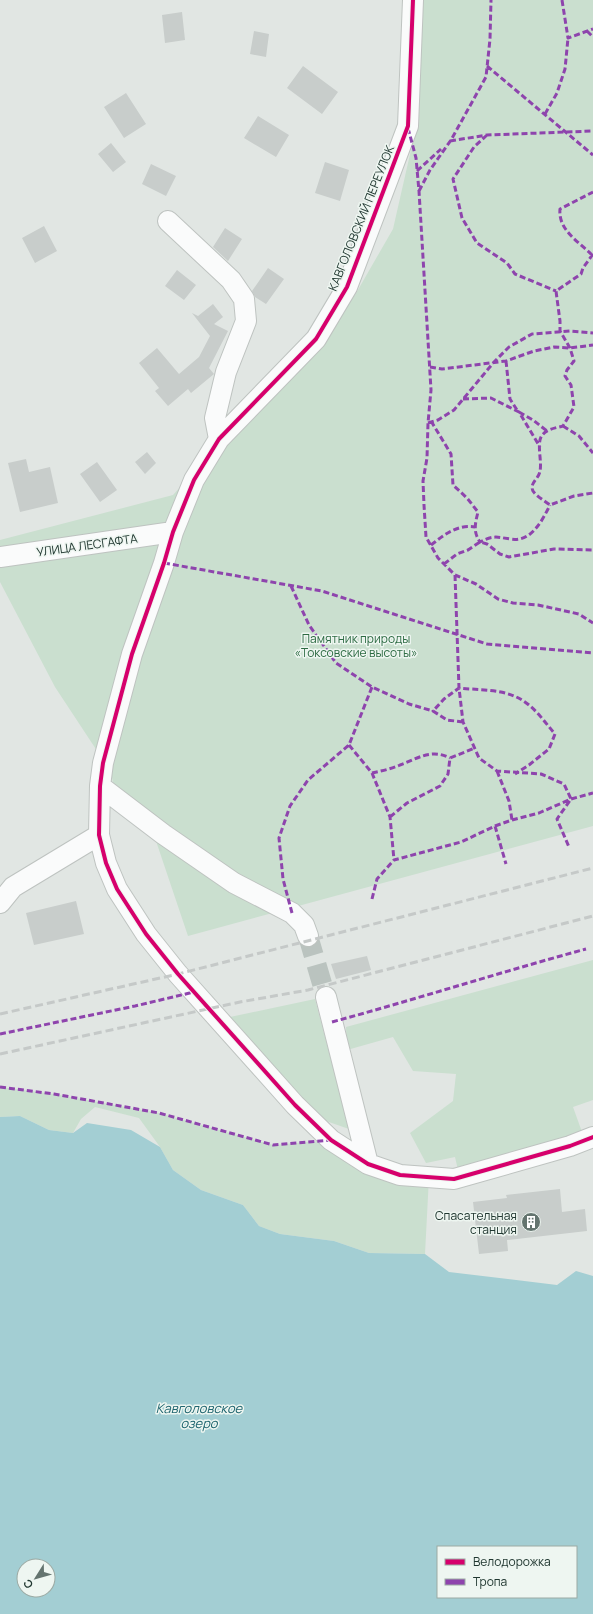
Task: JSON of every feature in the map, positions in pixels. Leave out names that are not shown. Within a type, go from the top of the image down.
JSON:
[{"type":"street","name":"КАВГОЛОВСКИЙ ПЕРЕУЛОК","points":[[413,0],[408,126],[346,287],[316,339],[219,439],[194,480],[174,532],[132,654],[103,763],[100,786],[99,835],[106,863],[117,889],[146,934],[178,974],[294,1104],[331,1140],[368,1164],[400,1176],[454,1179],[593,1138]]},
{"type":"street","points":[[168,221],[231,280],[244,299],[246,321],[226,372],[215,418],[219,439]]},
{"type":"street","name":"УЛИЦА ЛЕСГАФТА","points":[[0,557],[174,532]]},
{"type":"street","points":[[100,786],[163,834],[234,883],[292,912],[304,925],[308,936]]},
{"type":"street","points":[[0,903],[13,887],[99,835]]},
{"type":"street","points":[[326,997],[368,1164]]},
{"type":"green space","name":"Памятник природы «Токсовские высоты»","points":[[417,0],[593,0],[593,826],[188,936],[156,841],[127,797],[114,788],[111,772],[55,687],[0,582],[0,540],[173,495],[355,295],[393,229],[418,119],[420,78],[412,45]]},
{"type":"green space","points":[[593,960],[593,1100],[573,1107],[582,1132],[525,1156],[458,1170],[455,1157],[426,1163],[410,1133],[453,1101],[456,1074],[413,1071],[393,1037],[347,1050],[346,1027]]},
{"type":"green space","points":[[315,999],[349,1129],[326,1121],[299,1098],[230,1017]]},
{"type":"green space","points":[[0,1087],[54,1094],[159,1113],[273,1145],[331,1140],[429,1177],[425,1254],[369,1253],[334,1241],[280,1234],[259,1226],[243,1205],[201,1190],[173,1170],[160,1147],[139,1118],[95,1107],[81,1119],[73,1133],[49,1130],[20,1116],[0,1117]]},
{"type":"water","name":"Кавголовское озеро","points":[[20,1116],[49,1130],[73,1133],[87,1123],[131,1130],[160,1147],[173,1170],[201,1190],[243,1205],[259,1226],[280,1234],[334,1241],[369,1253],[425,1254],[449,1272],[557,1285],[576,1271],[593,1276],[593,1614],[0,1614],[0,1117]]},
{"type":"building","points":[[182,12],[185,40],[165,43],[162,15]]},
{"type":"building","points":[[254,31],[269,34],[266,57],[250,54]]},
{"type":"building","points":[[303,66],[338,92],[322,114],[287,88]]},
{"type":"building","points":[[126,93],[146,124],[124,138],[104,107]]},
{"type":"building","points":[[258,116],[289,135],[276,157],[244,138]]},
{"type":"building","points":[[111,143],[126,162],[113,172],[98,154]]},
{"type":"building","points":[[325,162],[349,170],[340,201],[315,193]]},
{"type":"building","points":[[151,164],[176,176],[166,196],[142,184]]},
{"type":"building","points":[[44,226],[57,251],[35,263],[22,238]]},
{"type":"building","points":[[225,228],[242,239],[228,261],[213,247]]},
{"type":"building","points":[[268,268],[284,279],[266,304],[255,297],[252,291]]},
{"type":"building","points":[[177,270],[196,285],[184,300],[165,286]]},
{"type":"building","points":[[213,304],[223,317],[214,324],[228,331],[209,368],[214,374],[191,393],[188,389],[168,406],[155,391],[159,388],[139,363],[157,348],[179,374],[199,357],[210,336],[192,313],[198,316]]},
{"type":"building","points":[[147,452],[156,463],[145,474],[135,462]]},
{"type":"building","points":[[26,459],[29,472],[50,467],[58,503],[20,512],[8,463]]},
{"type":"building","points":[[97,462],[117,490],[100,502],[80,474]]},
{"type":"building","points":[[76,901],[84,934],[34,945],[26,913]]},
{"type":"building","points":[[367,956],[371,970],[336,979],[331,964]]},
{"type":"building","name":"Спасательная станция","points":[[560,1189],[562,1212],[585,1209],[587,1231],[507,1240],[508,1251],[479,1254],[473,1202],[507,1198],[506,1195]]},
{"type":"tunnel","points":[[308,936],[326,997]]},
{"type":"railway","points":[[0,1014],[178,974],[593,868]]},
{"type":"railway","points":[[0,1054],[240,1002],[308,990],[593,916]]},
{"type":"marked path","points":[[419,191],[430,170],[451,140],[486,77],[490,39],[491,0]]},
{"type":"marked path","points":[[562,0],[568,38],[593,29]]},
{"type":"marked path","points":[[587,31],[593,37]]},
{"type":"marked path","points":[[545,114],[557,93],[565,69],[568,38]]},
{"type":"marked path","points":[[487,66],[593,155]]},
{"type":"marked path","points":[[408,128],[416,158],[419,191],[431,390],[427,458],[423,481],[426,537],[438,558],[455,575],[476,584],[498,599],[513,603],[538,605],[579,614],[593,623]]},
{"type":"marked path","points":[[450,141],[487,135],[593,131]]},
{"type":"marked path","points":[[487,135],[474,147],[453,179],[462,218],[477,243],[507,263],[515,274],[556,291]]},
{"type":"marked path","points":[[417,171],[441,149]]},
{"type":"marked path","points":[[592,255],[570,235],[562,223],[560,209],[593,192]]},
{"type":"marked path","points":[[593,254],[583,268],[581,274],[556,291],[560,331],[570,348],[574,361],[567,370],[565,376],[571,385],[574,407],[563,426],[545,432],[541,437],[539,444],[540,471],[532,486],[536,495],[550,505],[574,496],[593,493]]},
{"type":"marked path","points":[[428,423],[438,420],[454,410],[494,362],[509,347],[532,334],[570,331],[593,333]]},
{"type":"marked path","points":[[430,367],[442,369],[506,361],[534,351],[554,347],[570,348],[593,345]]},
{"type":"marked path","points":[[506,361],[510,399],[517,410]]},
{"type":"marked path","points":[[463,399],[491,398],[519,412],[540,447]]},
{"type":"marked path","points":[[519,412],[533,420],[547,431]]},
{"type":"marked path","points":[[431,421],[451,454],[453,485],[467,498],[478,512],[475,528],[476,535],[480,542],[488,538],[495,537],[510,539],[524,538],[535,530],[550,505]]},
{"type":"marked path","points":[[563,426],[579,436],[593,453]]},
{"type":"marked path","points":[[431,545],[451,531],[462,527],[475,527]]},
{"type":"marked path","points":[[444,564],[457,554],[468,550],[480,542],[487,544],[500,554],[509,557],[554,549],[593,550]]},
{"type":"marked path","points":[[164,563],[322,591],[487,644],[593,653]]},
{"type":"marked path","points":[[455,575],[459,688],[463,722],[479,758],[497,771],[541,774],[564,784],[571,799],[557,819],[569,847]]},
{"type":"marked path","points":[[291,586],[309,625],[336,663],[372,687],[409,704],[433,711]]},
{"type":"marked path","points":[[292,913],[283,879],[279,838],[290,806],[308,780],[349,745],[372,687]]},
{"type":"marked path","points":[[463,722],[447,720],[433,711],[444,699],[459,688],[494,691],[508,694],[520,699],[532,707],[555,734],[549,749],[515,774]]},
{"type":"marked path","points":[[349,745],[372,773],[390,817],[394,860]]},
{"type":"marked path","points":[[390,817],[407,803],[440,786],[448,774],[450,758],[475,748]]},
{"type":"marked path","points":[[372,773],[393,768],[430,754],[443,755],[450,758]]},
{"type":"marked path","points":[[497,771],[509,801],[512,820]]},
{"type":"marked path","points":[[372,899],[377,879],[394,860],[461,842],[495,826],[539,813],[571,799],[593,793]]},
{"type":"marked path","points":[[495,826],[506,864]]},
{"type":"marked path","points":[[332,1022],[586,949]]},
{"type":"marked path","points":[[0,1034],[194,992]]},
{"type":"marked path","points":[[0,1087],[54,1094],[159,1113],[273,1145],[331,1140]]},
{"type":"cycle path","points":[[413,0],[408,126],[347,287],[316,339],[219,439],[194,480],[173,532],[164,563],[132,654],[103,763],[100,786],[99,835],[106,863],[117,889],[146,934],[178,974],[295,1105],[331,1140],[368,1164],[400,1175],[454,1179],[570,1146],[593,1137]]},
{"type":"place","name":"Спасательная станция","points":[[531,1222]]}]
